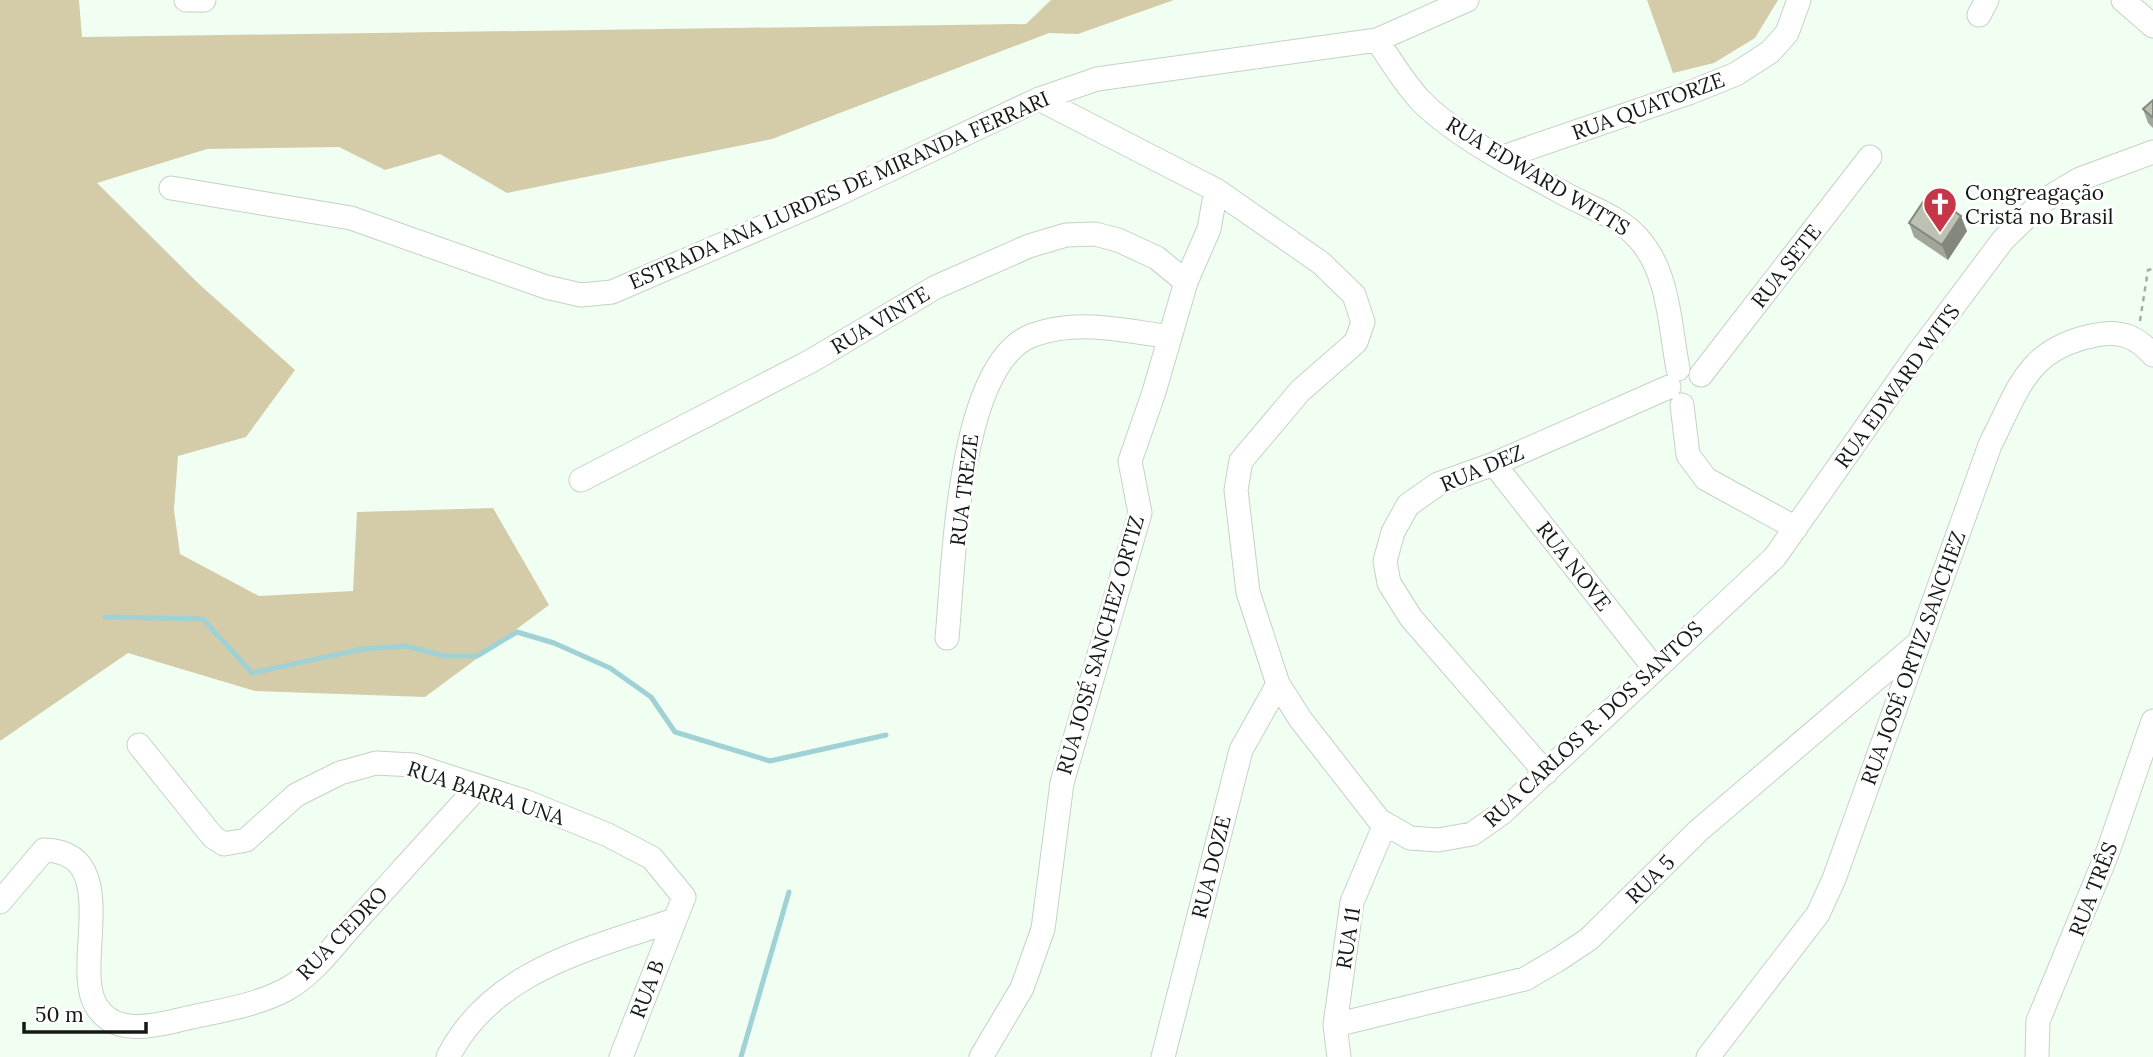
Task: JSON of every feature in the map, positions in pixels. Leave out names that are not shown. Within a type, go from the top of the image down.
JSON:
[{"type":"street","points":[[186,0],[204,0]]},
{"type":"street","name":"ESTRADA ANA LURDES DE MIRANDA FERRARI","points":[[171,188],[352,218],[546,287],[581,295],[612,292],[834,196],[1039,99],[1097,79],[1377,40],[1467,0]]},
{"type":"street","name":"RUA QUATORZE","points":[[1503,157],[1689,93],[1736,74],[1770,52],[1787,33],[1799,0]]},
{"type":"street","points":[[2123,0],[2153,26]]},
{"type":"street","name":"RUA EDWARD WITTS","points":[[1377,40],[1422,101],[1448,123],[1566,195],[1611,216],[1638,237],[1654,262],[1663,284],[1676,387]]},
{"type":"street","name":"RUA CARLOS R. DOS SANTOS","points":[[1039,99],[1216,190],[1321,263],[1354,295],[1363,322],[1356,342],[1300,391],[1241,461],[1236,490],[1248,592],[1278,684],[1301,720],[1379,820],[1385,824],[1410,838],[1438,840],[1472,834],[1502,813],[1775,557],[1796,528]]},
{"type":"street","name":"RUA EDWARD WITS","points":[[1796,528],[1916,356],[2003,240],[2052,196],[2080,179],[2153,152]]},
{"type":"street","name":"RUA SETE","points":[[1701,375],[1870,158]]},
{"type":"street","name":"RUA JOSÉ SANCHEZ ORTIZ","points":[[981,1057],[1022,988],[1043,929],[1062,783],[1140,513],[1130,461],[1186,282],[1209,229],[1216,190]]},
{"type":"street","name":"RUA VINTE","points":[[581,480],[811,361],[936,287],[1029,246],[1066,235],[1095,234],[1118,240],[1157,258],[1186,282]]},
{"type":"street","name":"RUA TREZE","points":[[947,638],[968,438],[982,393],[999,365],[1011,349],[1030,336],[1051,330],[1097,326],[1170,337]]},
{"type":"street","name":"RUA JOSÉ ORTIZ SANCHEZ","points":[[1708,1057],[1818,914],[1834,879],[1990,445],[2024,380],[2046,353],[2071,339],[2107,332],[2145,347]]},
{"type":"street","points":[[1694,368],[1701,375],[1698,390],[1676,387],[1694,368]]},
{"type":"street","points":[[1676,387],[1688,455],[1706,479],[1796,528]]},
{"type":"street","name":"RUA DEZ","points":[[1546,773],[1411,618],[1389,583],[1385,561],[1393,531],[1408,505],[1438,484],[1493,464],[1676,387]]},
{"type":"street","name":"RUA NOVE","points":[[1493,464],[1655,669]]},
{"type":"street","name":"RUA 5","points":[[1335,1025],[1525,979],[1559,959],[1589,939],[1698,831],[1918,644]]},
{"type":"street","name":"RUA DOZE","points":[[1163,1057],[1241,750],[1278,684]]},
{"type":"street","name":"RUA TRÊS","points":[[2037,1057],[2038,1021],[2107,854],[2153,721]]},
{"type":"street","name":"RUA BARRA UNA","points":[[139,745],[213,837],[224,844],[246,839],[296,795],[340,773],[376,764],[413,765],[477,788],[527,802],[608,835],[652,858],[684,897],[674,920]]},
{"type":"street","name":"RUA CEDRO","points":[[0,902],[44,850],[60,850],[75,859],[85,871],[91,908],[91,985],[96,1007],[113,1021],[126,1027],[171,1021],[261,1000],[289,988],[318,962],[477,788]]},
{"type":"street","name":"RUA 11","points":[[1339,1057],[1335,1025],[1352,902],[1385,824]]},
{"type":"street","points":[[448,1057],[470,1021],[505,989],[554,961],[674,920]]},
{"type":"street","name":"RUA B","points":[[621,1057],[674,920]]},
{"type":"path","points":[[2145,347],[2148,270],[2153,269]]},
{"type":"shaded area","points":[[0,0],[79,0],[82,37],[1026,24],[1051,0],[1174,0],[1078,34],[1049,33],[772,139],[507,193],[440,154],[385,170],[339,147],[207,149],[97,183],[200,285],[295,370],[246,437],[178,456],[174,510],[180,554],[259,596],[353,591],[357,512],[493,508],[549,605],[425,697],[255,691],[128,653],[0,741]]},
{"type":"shaded area","points":[[1647,0],[1778,0],[1755,38],[1714,63],[1673,73]]},
{"type":"building","points":[[2153,100],[2153,116],[2152,117],[2143,109]]},
{"type":"building","points":[[1929,193],[1961,216],[1942,245],[1909,223]]},
{"type":"waterway","points":[[105,617],[203,619],[252,673],[363,649],[406,646],[445,656],[477,656],[517,632],[554,643],[610,668],[651,697],[675,732],[770,761],[886,735]]},
{"type":"waterway","points":[[741,1057],[789,892]]},
{"type":"place","name":"Congreagação Cristã no Brasil","points":[[1940,234]]}]
